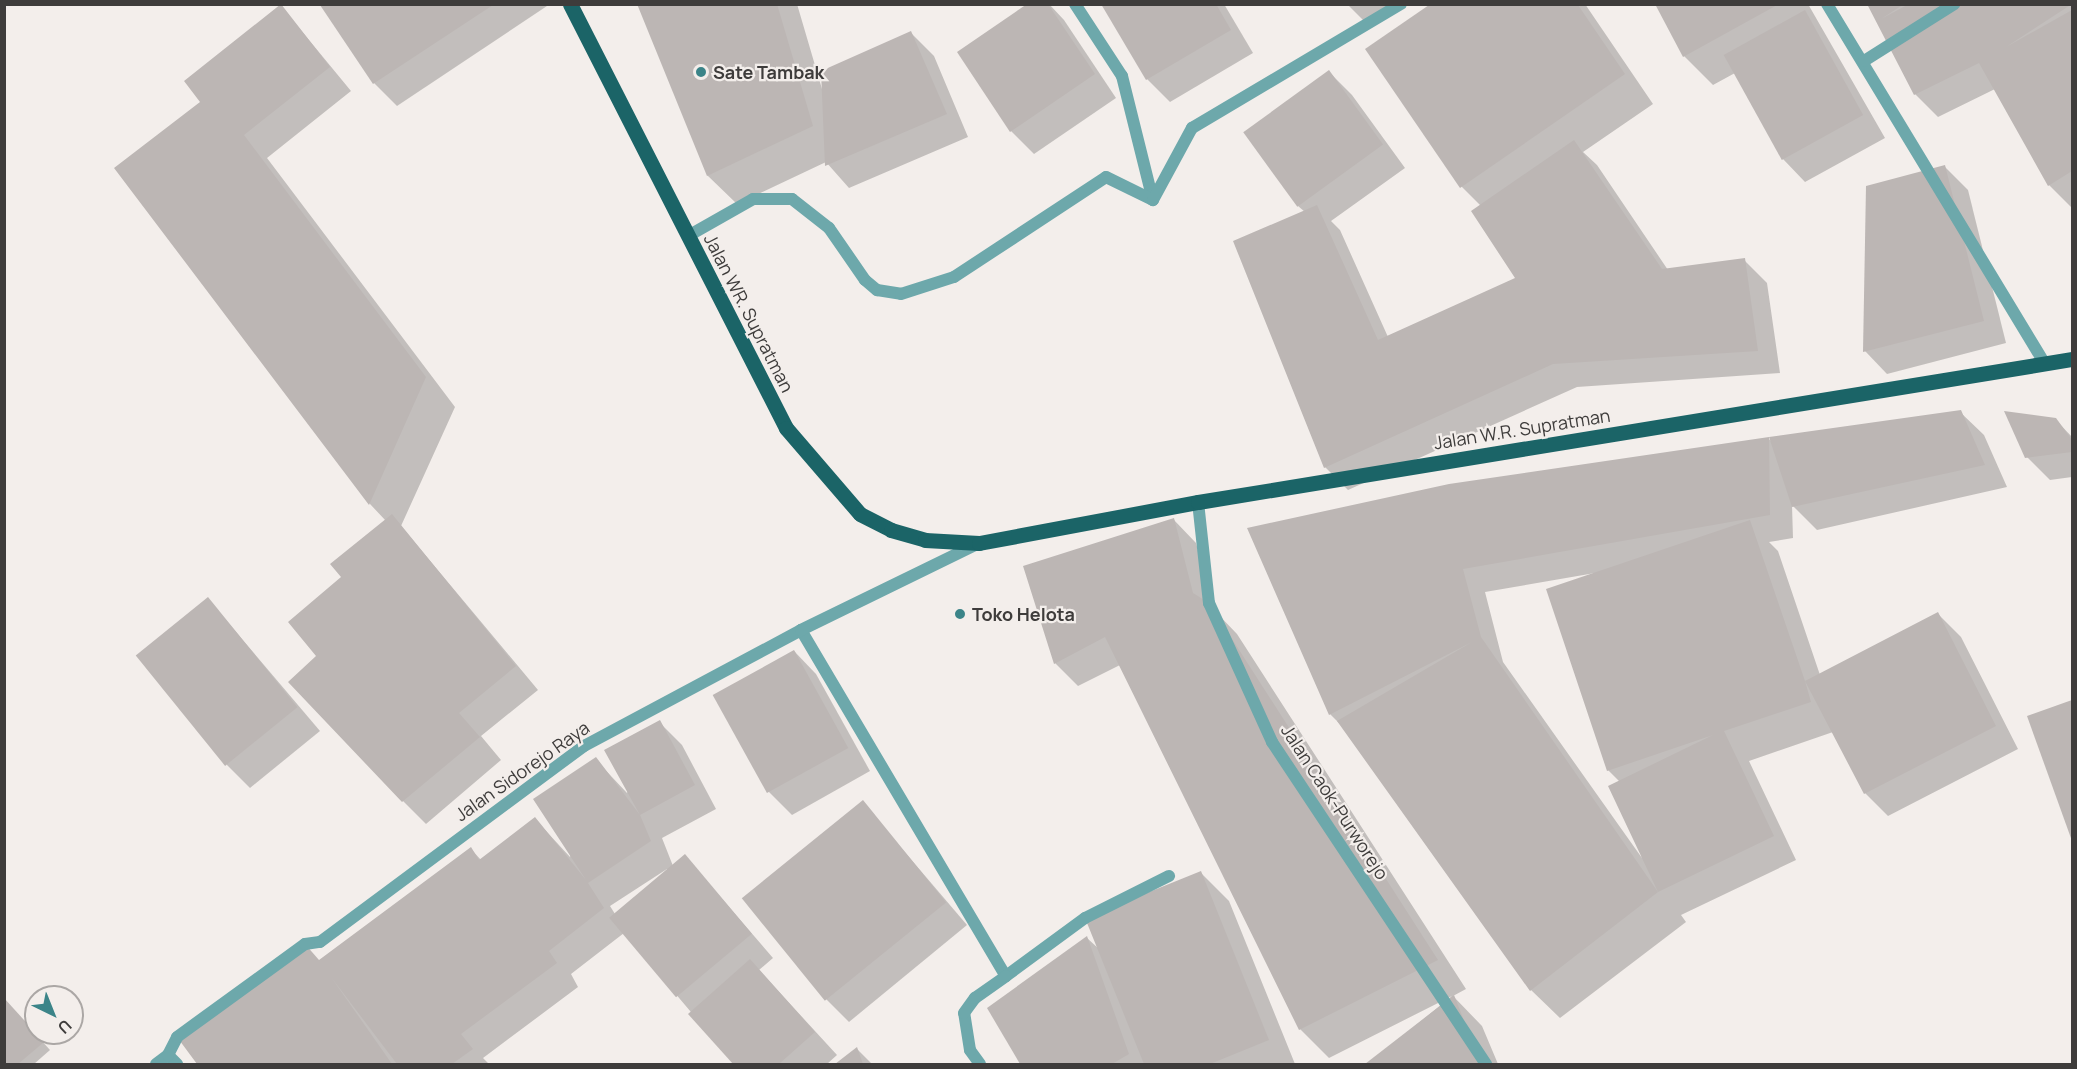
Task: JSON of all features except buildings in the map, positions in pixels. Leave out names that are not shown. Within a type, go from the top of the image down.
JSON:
[{"type":"main road","name":"Jalan WR. Supratman","points":[[570,4],[786,428],[826,480],[860,514],[891,530],[925,540],[979,543]]},
{"type":"main road","name":"Jalan W.R. Supratman","points":[[979,543],[1198,502],[2073,359]]},
{"type":"street","points":[[1075,4],[1122,76],[1153,200]]},
{"type":"street","points":[[1153,200],[1192,128],[1401,4]]},
{"type":"street","points":[[1827,4],[1864,61],[2044,363]]},
{"type":"street","points":[[1864,61],[1954,4]]},
{"type":"street","points":[[688,236],[753,199],[792,199],[829,228],[865,280],[878,290],[902,294],[954,277],[1107,177],[1153,200]]},
{"type":"street","name":"Jalan Caok-Purworejo","points":[[1198,502],[1209,603],[1272,742],[1486,1065]]},
{"type":"street","name":"Jalan Sidorejo Raya","points":[[156,1065],[172,1060],[177,1037],[305,945],[320,942],[584,746],[801,630],[979,543]]},
{"type":"street","points":[[801,630],[1006,976]]},
{"type":"street","points":[[980,1065],[970,1050],[964,1013],[975,998],[1085,918],[1169,876]]},
{"type":"place","name":"Sate Tambak","points":[[701,72]]},
{"type":"place","name":"Toko Helota","points":[[960,614]]}]
